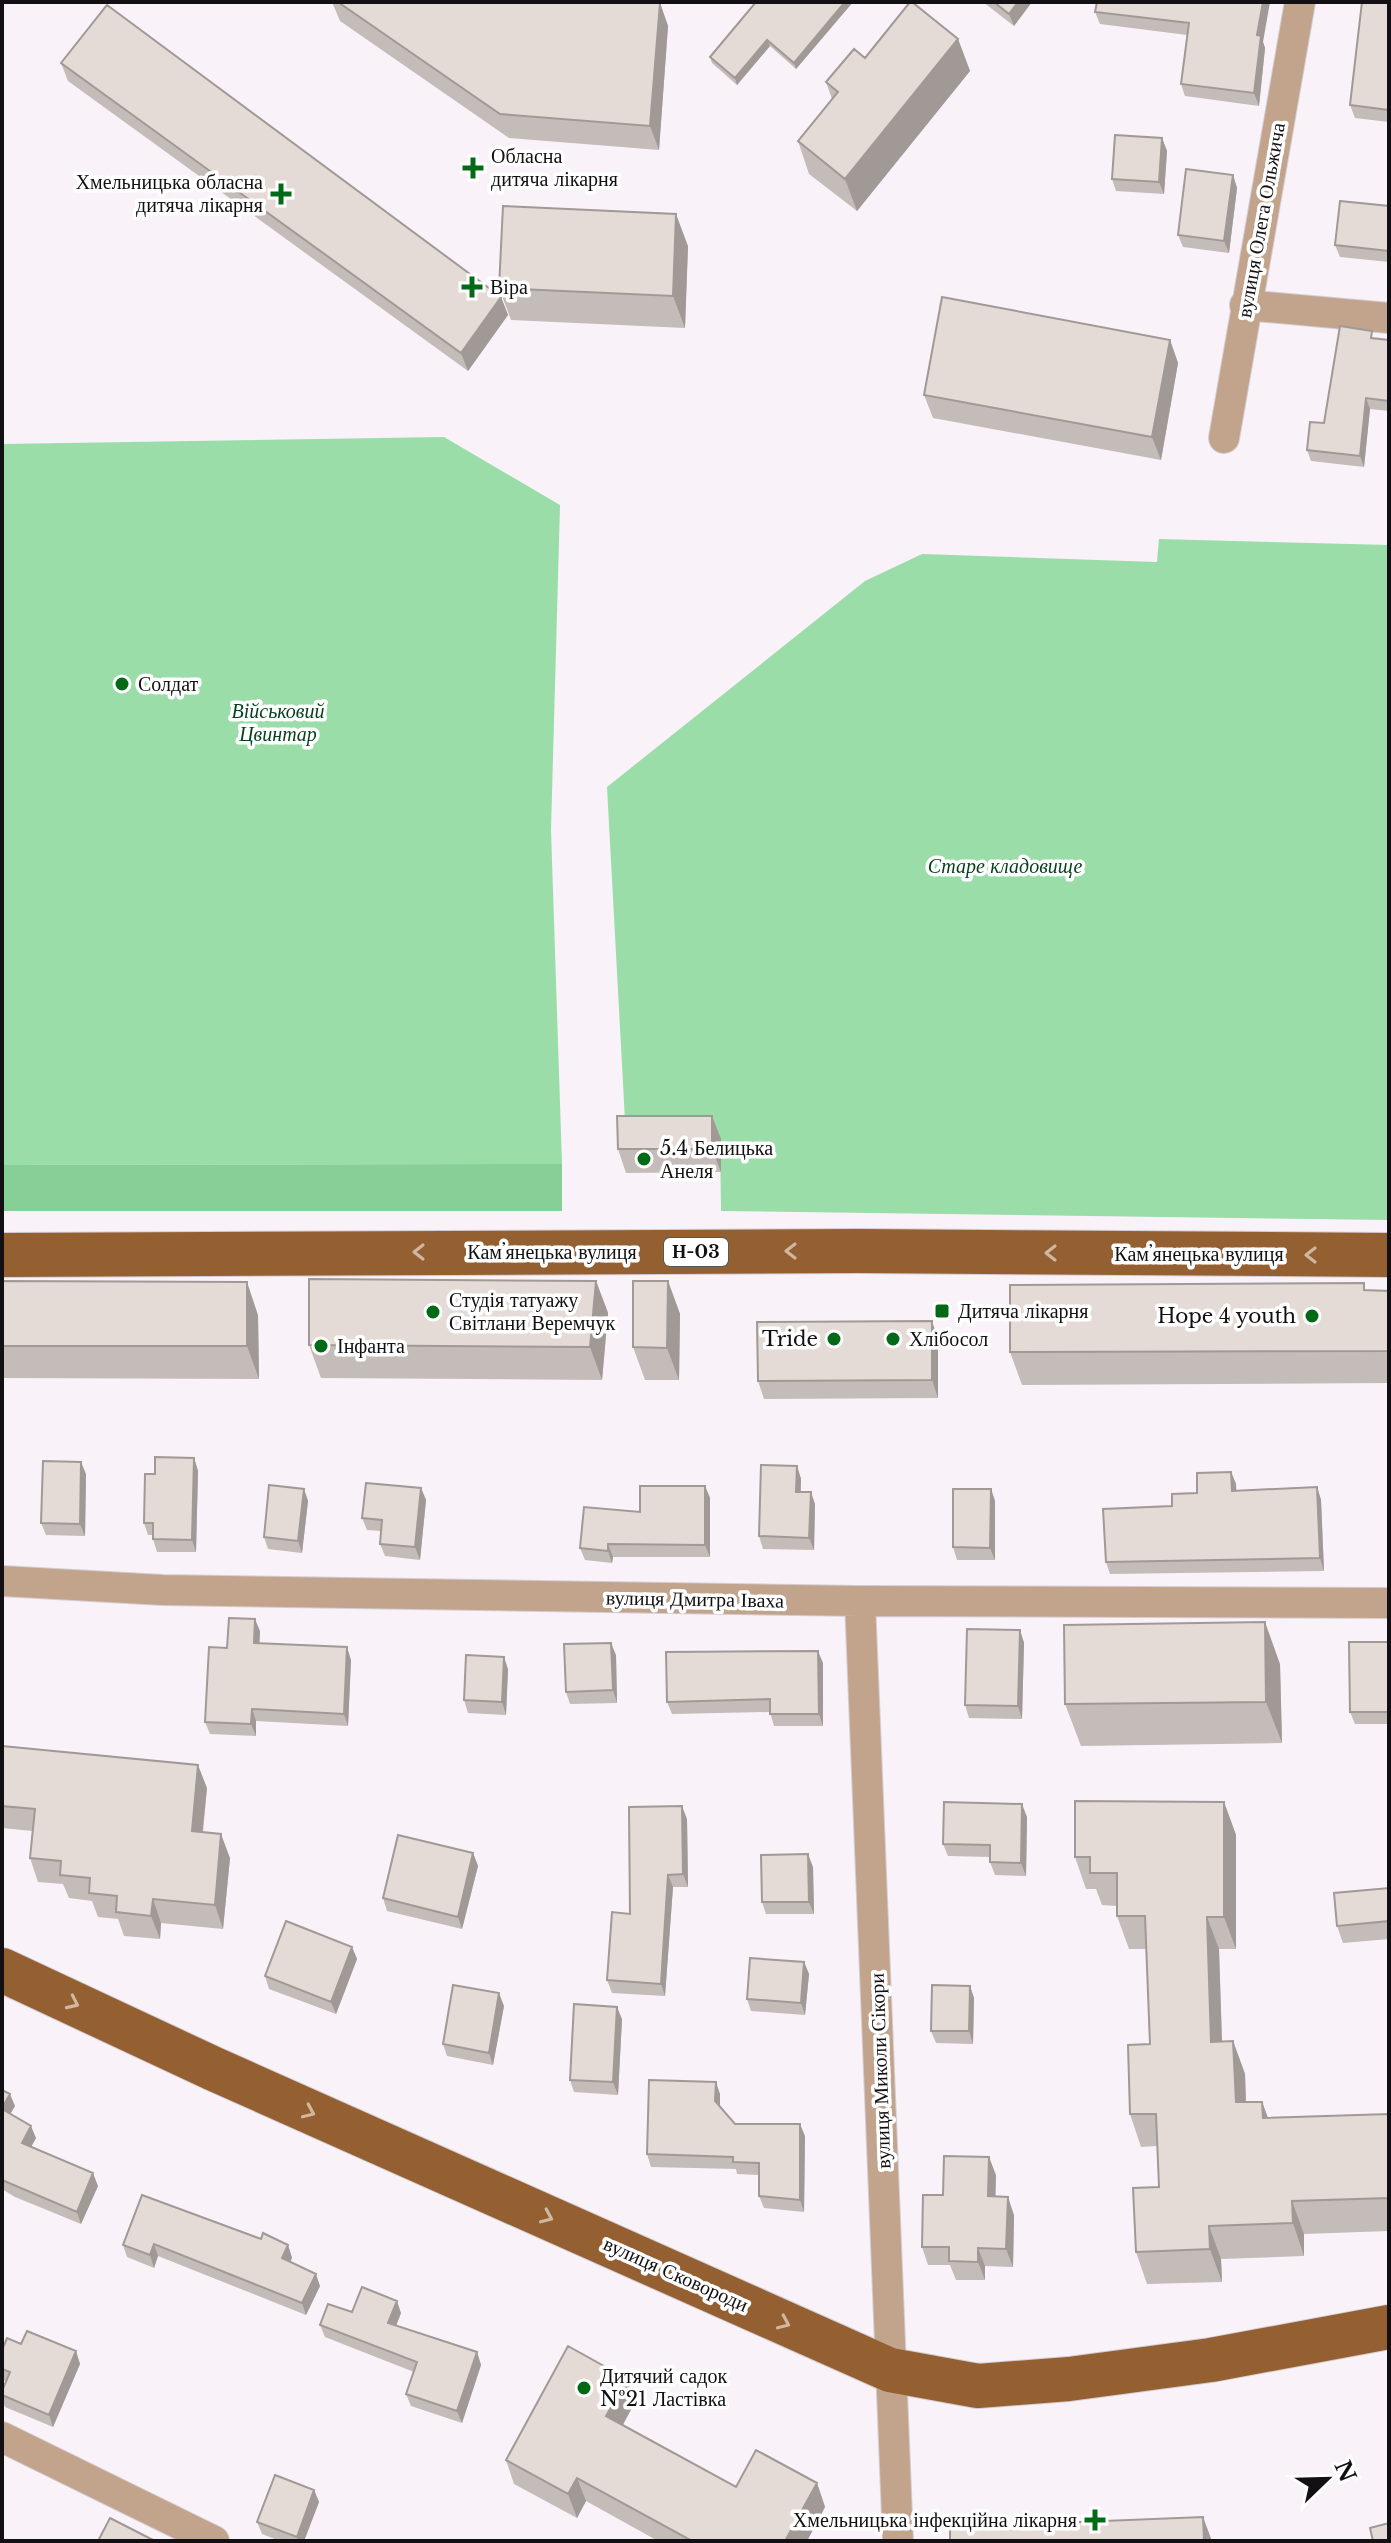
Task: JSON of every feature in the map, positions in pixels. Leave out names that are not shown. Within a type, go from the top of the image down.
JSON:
[{"type":"main road","name":"Камʼянецька вулиця","points":[[2,1255],[858,1251],[1389,1255]]},
{"type":"main road","name":"вулиця Сковороди","points":[[2,1970],[228,2076],[890,2370],[978,2386],[1069,2379],[1211,2360],[1389,2327]]},
{"type":"street","name":"вулиця Олега Ольжича","points":[[1224,438],[1300,2]]},
{"type":"street","points":[[1245,305],[1389,318]]},
{"type":"street","name":"вулиця Дмитра Іваха","points":[[2,1581],[163,1590],[860,1601],[1389,1603]]},
{"type":"street","name":"вулиця Миколи Сікори","points":[[860,1601],[898,2541]]},
{"type":"street","points":[[2,2437],[214,2541]]},
{"type":"green space","name":"Військовий Цвинтар","points":[[444,437],[560,505],[551,830],[562,1164],[2,1165],[2,444]]},
{"type":"green space","name":"Старе кладовище","points":[[1159,539],[1389,545],[1389,1220],[721,1211],[720,1139],[626,1139],[607,787],[865,581],[922,554],[1157,562]]},
{"type":"green space","points":[[562,1164],[562,1211],[2,1211],[2,1165]]},
{"type":"building","points":[[338,2],[660,3],[650,126],[500,114]]},
{"type":"building","points":[[756,2],[845,2],[794,63],[767,40],[735,78],[710,57]]},
{"type":"building","points":[[910,2],[958,39],[845,179],[798,141],[838,92],[826,82],[854,49],[865,58]]},
{"type":"building","points":[[994,2],[1018,2],[1009,14]]},
{"type":"building","points":[[1097,2],[1263,2],[1257,35],[1261,36],[1254,93],[1181,84],[1189,23],[1095,12]]},
{"type":"building","points":[[1362,2],[1389,2],[1389,110],[1350,105]]},
{"type":"building","points":[[107,5],[501,297],[461,353],[61,63]]},
{"type":"building","points":[[1115,135],[1162,138],[1159,182],[1112,179]]},
{"type":"building","points":[[1186,169],[1233,175],[1224,241],[1178,235]]},
{"type":"building","points":[[1340,201],[1389,206],[1389,251],[1335,245]]},
{"type":"building","points":[[503,206],[676,214],[673,296],[499,288]]},
{"type":"building","points":[[942,297],[1170,340],[1152,437],[924,395]]},
{"type":"building","points":[[1340,326],[1372,331],[1371,338],[1389,340],[1389,401],[1366,398],[1360,456],[1307,450],[1310,422],[1324,423]]},
{"type":"building","points":[[617,1116],[712,1116],[712,1149],[618,1149]]},
{"type":"building","points":[[309,1279],[596,1281],[590,1347],[309,1345]]},
{"type":"building","points":[[2,1281],[247,1282],[247,1346],[2,1346]]},
{"type":"building","points":[[633,1281],[668,1281],[667,1348],[633,1347]]},
{"type":"building","points":[[1364,1283],[1364,1290],[1389,1291],[1389,1351],[1010,1352],[1010,1285]]},
{"type":"building","points":[[932,1321],[932,1380],[758,1381],[757,1322]]},
{"type":"building","points":[[155,1457],[194,1458],[192,1540],[153,1539],[153,1523],[144,1523],[145,1474],[155,1474]]},
{"type":"building","points":[[43,1461],[81,1462],[80,1524],[41,1523]]},
{"type":"building","points":[[761,1465],[797,1466],[796,1492],[811,1492],[809,1538],[759,1536]]},
{"type":"building","points":[[1231,1472],[1232,1491],[1317,1487],[1320,1558],[1106,1562],[1103,1509],[1172,1506],[1172,1494],[1197,1493],[1197,1473]]},
{"type":"building","points":[[366,1483],[421,1488],[415,1547],[380,1544],[382,1520],[362,1518]]},
{"type":"building","points":[[269,1485],[304,1489],[298,1541],[264,1537]]},
{"type":"building","points":[[640,1486],[705,1486],[705,1545],[608,1544],[608,1551],[580,1548],[584,1507],[640,1512]]},
{"type":"building","points":[[953,1489],[991,1489],[990,1548],[953,1547]]},
{"type":"building","points":[[229,1618],[255,1619],[254,1643],[347,1647],[344,1714],[252,1709],[251,1724],[205,1722],[209,1647],[227,1648]]},
{"type":"building","points":[[1265,1622],[1266,1702],[1065,1704],[1064,1625]]},
{"type":"building","points":[[967,1629],[1020,1630],[1018,1706],[965,1705]]},
{"type":"building","points":[[1349,1642],[1389,1642],[1389,1712],[1350,1712]]},
{"type":"building","points":[[611,1643],[613,1690],[566,1692],[564,1644]]},
{"type":"building","points":[[818,1651],[819,1714],[770,1714],[770,1699],[667,1702],[666,1652]]},
{"type":"building","points":[[466,1655],[504,1657],[502,1702],[464,1700]]},
{"type":"building","points":[[2,1746],[198,1765],[192,1831],[221,1834],[215,1905],[153,1899],[151,1916],[116,1912],[117,1896],[89,1893],[90,1878],[60,1875],[61,1861],[30,1858],[35,1809],[2,1806]]},
{"type":"building","points":[[1075,1801],[1224,1802],[1224,1917],[1207,1917],[1211,2042],[1233,2041],[1236,2102],[1262,2102],[1263,2118],[1389,2114],[1389,2198],[1292,2201],[1293,2223],[1209,2226],[1210,2249],[1136,2252],[1133,2188],[1159,2187],[1156,2114],[1130,2114],[1128,2045],[1150,2044],[1145,1916],[1117,1916],[1117,1873],[1090,1873],[1090,1857],[1075,1857]]},
{"type":"building","points":[[944,1802],[1022,1804],[1021,1863],[990,1862],[990,1845],[943,1844]]},
{"type":"building","points":[[682,1806],[683,1874],[668,1875],[661,1984],[607,1980],[612,1912],[630,1914],[629,1807]]},
{"type":"building","points":[[398,1835],[473,1853],[458,1917],[383,1898]]},
{"type":"building","points":[[808,1854],[809,1902],[762,1902],[761,1855]]},
{"type":"building","points":[[1389,1888],[1389,1921],[1337,1926],[1334,1893]]},
{"type":"building","points":[[286,1921],[352,1947],[331,2002],[265,1976]]},
{"type":"building","points":[[750,1958],[804,1962],[801,2003],[747,1999]]},
{"type":"building","points":[[453,1985],[499,1993],[489,2053],[443,2044]]},
{"type":"building","points":[[932,1985],[970,1986],[969,2031],[931,2031]]},
{"type":"building","points":[[574,2004],[617,2007],[613,2082],[570,2080]]},
{"type":"building","points":[[649,2080],[716,2082],[715,2101],[735,2124],[800,2124],[800,2200],[759,2196],[759,2163],[733,2162],[733,2157],[647,2154]]},
{"type":"building","points":[[2,2090],[10,2094],[2,2108]]},
{"type":"building","points":[[2,2109],[31,2126],[22,2143],[93,2173],[77,2212],[2,2180]]},
{"type":"building","points":[[944,2156],[989,2157],[988,2196],[1008,2197],[1006,2249],[978,2248],[978,2262],[949,2261],[949,2247],[922,2247],[923,2195],[943,2195]]},
{"type":"building","points":[[142,2195],[261,2239],[263,2233],[288,2245],[282,2258],[316,2274],[302,2303],[154,2244],[150,2255],[123,2245]]},
{"type":"building","points":[[362,2287],[397,2301],[388,2323],[477,2352],[457,2411],[406,2394],[417,2362],[320,2325],[328,2304],[352,2312]]},
{"type":"building","points":[[27,2331],[76,2351],[49,2415],[2,2395],[10,2372],[2,2369],[2,2350],[7,2338],[21,2344]]},
{"type":"building","points":[[568,2346],[627,2379],[606,2416],[736,2487],[756,2450],[817,2483],[785,2541],[692,2541],[577,2478],[568,2494],[506,2460]]},
{"type":"building","points":[[275,2475],[314,2490],[297,2537],[257,2522]]},
{"type":"building","points":[[1203,2517],[1204,2541],[950,2541],[950,2527]]},
{"type":"building","points":[[110,2518],[155,2541],[98,2541]]},
{"type":"building","points":[[1389,2523],[1389,2541],[1373,2541],[1370,2528]]},
{"type":"place","name":"Обласна дитяча лікарня","points":[[473,168]]},
{"type":"place","name":"Хмельницька обласна дитяча лікарня","points":[[281,194]]},
{"type":"place","name":"Віра","points":[[472,287]]},
{"type":"place","name":"Солдат","points":[[122,684]]},
{"type":"place","name":"5.4 Белицька Анеля","points":[[644,1159]]},
{"type":"place","name":"Дитяча лікарня","points":[[942,1311]]},
{"type":"place","name":"Студія татуажу Світлани Веремчук","points":[[433,1312]]},
{"type":"place","name":"Hope 4 youth","points":[[1312,1316]]},
{"type":"place","name":"Tride","points":[[834,1339]]},
{"type":"place","name":"Хлібосол","points":[[893,1339]]},
{"type":"place","name":"Інфанта","points":[[321,1346]]},
{"type":"place","name":"Дитячий садок №21 Ластівка","points":[[584,2388]]},
{"type":"place","name":"Хмельницька інфекційна лікарня","points":[[1095,2520]]}]
